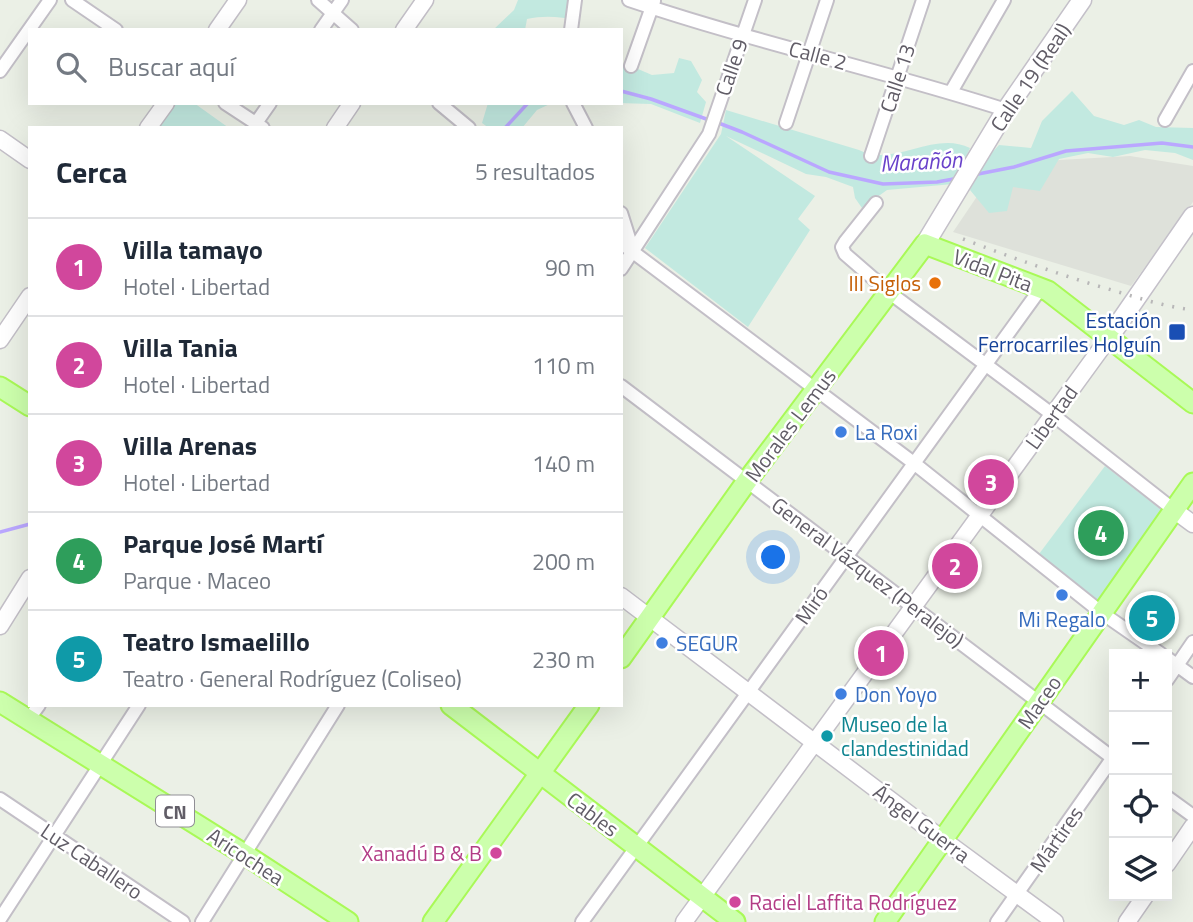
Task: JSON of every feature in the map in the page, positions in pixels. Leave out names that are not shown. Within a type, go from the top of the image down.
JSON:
[{"type":"main road","name":"Calle 19 (Real)","points":[[956,190],[1075,2]]},
{"type":"main road","name":"Morales Lemus","points":[[623,655],[747,481],[890,293],[925,244],[956,190]]},
{"type":"main road","name":"Libertad","points":[[1108,339],[1193,216]]},
{"type":"main road","name":"Vidal Pita","points":[[925,244],[1048,291],[1193,403]]},
{"type":"main road","points":[[0,387],[28,405]]},
{"type":"main road","name":"Maceo","points":[[885,922],[1193,483]]},
{"type":"main road","name":"Aricochea","points":[[0,702],[34,713],[100,764],[348,922]]},
{"type":"main road","name":"Cables","points":[[454,707],[735,922]]},
{"type":"main road","points":[[432,922],[541,775],[588,707]]},
{"type":"street","points":[[30,28],[50,0]]},
{"type":"street","points":[[72,0],[113,28]]},
{"type":"street","points":[[218,28],[238,0]]},
{"type":"street","points":[[318,0],[350,28]]},
{"type":"street","points":[[322,28],[342,0]]},
{"type":"street","points":[[405,28],[425,0]]},
{"type":"street","points":[[571,28],[575,0]]},
{"type":"street","name":"Calle 2","points":[[629,0],[653,4],[741,34],[897,76],[1006,110]]},
{"type":"street","name":"Calle 9","points":[[623,266],[709,134],[741,34],[755,0]]},
{"type":"street","points":[[786,123],[827,0]]},
{"type":"street","name":"Calle 13","points":[[871,156],[923,0]]},
{"type":"street","points":[[951,92],[1004,0]]},
{"type":"street","points":[[631,66],[653,4]]},
{"type":"street","points":[[0,71],[28,31]]},
{"type":"street","points":[[1166,120],[1193,71]]},
{"type":"street","points":[[149,126],[165,105]]},
{"type":"street","points":[[228,105],[259,125],[269,105]]},
{"type":"street","points":[[336,126],[351,105]]},
{"type":"street","points":[[441,105],[467,126]]},
{"type":"street","points":[[574,105],[585,126]]},
{"type":"street","points":[[0,139],[28,159]]},
{"type":"street","points":[[876,203],[842,247],[845,254],[890,293],[1193,524]]},
{"type":"street","points":[[623,220],[633,252]]},
{"type":"street","points":[[623,244],[915,464],[1102,613],[1154,649]]},
{"type":"street","name":"Miró","points":[[582,922],[1041,288]]},
{"type":"street","points":[[0,340],[28,299]]},
{"type":"street","name":"Libertad","points":[[684,922],[1108,339]]},
{"type":"street","name":"General Vázquez (Peralejo)","points":[[623,388],[1109,754]]},
{"type":"street","points":[[0,626],[28,581]]},
{"type":"street","name":"Ángel Guerra","points":[[623,597],[1055,922]]},
{"type":"street","points":[[1193,642],[1172,662],[1193,677]]},
{"type":"street","points":[[0,919],[138,707]]},
{"type":"street","points":[[202,922],[337,707]]},
{"type":"street","name":"Mártires","points":[[997,922],[1109,765]]},
{"type":"street","name":"Luz Caballero","points":[[0,799],[183,922]]},
{"type":"street","points":[[1172,801],[1193,816]]},
{"type":"street","points":[[1172,857],[1193,826]]},
{"type":"street","points":[[1127,922],[1142,901]]},
{"type":"shaded area","points":[[518,0],[581,0],[578,20],[534,18],[527,19],[525,28],[495,28],[514,10]]},
{"type":"shaded area","points":[[679,58],[691,61],[702,80],[697,92],[706,102],[700,123],[651,104],[623,103],[623,66],[631,66],[652,75],[674,73]]},
{"type":"shaded area","points":[[1072,91],[1094,116],[1124,125],[1139,120],[1156,127],[1193,128],[1193,160],[1175,153],[1145,150],[1113,157],[1088,153],[1059,159],[1040,191],[1013,187],[1007,211],[989,213],[970,190],[985,160],[999,145],[1031,148],[1042,121]]},
{"type":"shaded area","points":[[175,105],[197,105],[226,126],[160,126]]},
{"type":"shaded area","points":[[487,105],[548,105],[537,110],[524,126],[486,126],[482,123]]},
{"type":"shaded area","points":[[726,110],[872,154],[900,153],[942,143],[970,148],[953,184],[887,190],[862,208],[855,198],[853,187],[826,177],[806,174],[726,136],[815,196],[798,219],[810,230],[748,327],[645,248],[721,134]]},
{"type":"shaded area","points":[[1130,156],[1193,166],[1193,202],[1131,286],[953,232],[980,192],[1059,160]]},
{"type":"shaded area","points":[[1105,466],[1164,512],[1098,600],[1039,554]]},
{"type":"waterway","name":"Marañón","points":[[623,92],[709,120]]},
{"type":"waterway","name":"Marañón","points":[[507,126],[526,105]]},
{"type":"waterway","name":"Marañón","points":[[716,122],[829,172],[883,184],[937,182],[959,178]]},
{"type":"waterway","name":"Marañón","points":[[973,175],[1014,167],[1066,151],[1162,143],[1193,147]]},
{"type":"waterway","name":"Marañón","points":[[0,532],[28,525]]},
{"type":"railway","points":[[963,239],[1098,286],[1193,310]]},
{"type":"place","name":"III Siglos","points":[[935,283]]},
{"type":"place","name":"Estación Ferrocarriles Holguín","points":[[1177,332]]},
{"type":"place","name":"La Roxi","points":[[841,432]]},
{"type":"place","name":"Villa Arenas","points":[[991,482]]},
{"type":"place","name":"Parque José Martí","points":[[1101,533]]},
{"type":"place","name":"Villa Tania","points":[[955,566]]},
{"type":"place","name":"Mi Regalo","points":[[1062,595]]},
{"type":"place","name":"Teatro Ismaelillo","points":[[1152,618]]},
{"type":"place","name":"SEGUR","points":[[662,643]]},
{"type":"place","name":"Villa tamayo","points":[[881,653]]},
{"type":"place","name":"Don Yoyo","points":[[841,694]]},
{"type":"place","name":"Museo de la clandestinidad","points":[[827,736]]},
{"type":"place","name":"Xanadú B & B","points":[[496,853]]},
{"type":"place","name":"Raciel Laffita Rodríguez","points":[[735,902]]}]
